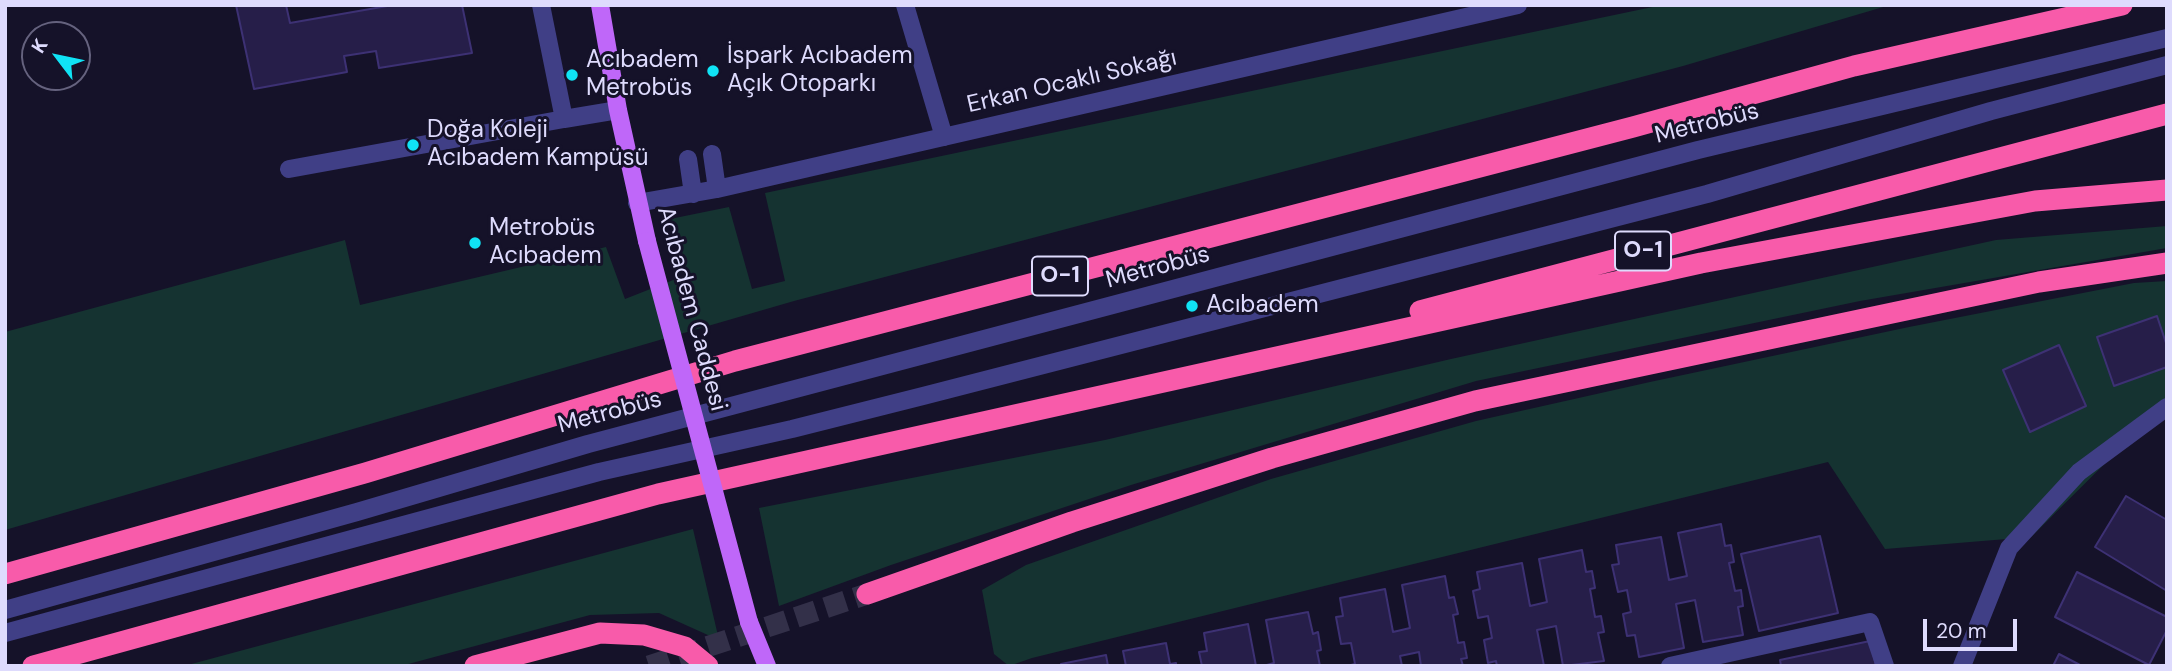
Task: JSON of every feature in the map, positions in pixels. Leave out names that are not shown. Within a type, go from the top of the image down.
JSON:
[{"type":"highway","name":"O-1","points":[[5,573],[365,473],[735,361],[1633,127],[1854,66],[2122,5]]},
{"type":"highway","name":"O-1","points":[[33,666],[658,494],[1121,392],[2167,114]]},
{"type":"highway","points":[[1121,392],[1715,260],[2035,201],[2167,190]]},
{"type":"highway","points":[[867,594],[1072,522],[1258,462],[1475,401],[2039,282],[2167,262]]},
{"type":"highway","points":[[475,666],[600,633],[644,635],[685,647],[708,666]]},
{"type":"main road","name":"Acıbadem Caddesi","points":[[600,5],[637,203],[749,622],[755,666]]},
{"type":"main road","name":"Acıbadem Caddesi","points":[[749,622],[767,666]]},
{"type":"street","points":[[541,5],[564,120]]},
{"type":"street","points":[[905,5],[944,136]]},
{"type":"street","name":"Erkan Ocaklı Sokağı","points":[[637,203],[717,189],[1518,5]]},
{"type":"street","name":"Metrobüs","points":[[5,610],[783,391],[1698,150],[2167,38]]},
{"type":"street","points":[[5,634],[599,472],[910,400],[1707,194],[1991,111],[2167,65]]},
{"type":"street","points":[[289,169],[618,110]]},
{"type":"street","points":[[712,154],[717,189]]},
{"type":"street","points":[[688,159],[694,194]]},
{"type":"street","points":[[1962,666],[2009,548],[2079,472],[2167,407]]},
{"type":"street","points":[[1670,666],[1870,622],[1885,666]]},
{"type":"green space","points":[[1662,5],[1890,5],[1683,66],[794,301],[5,530],[5,332],[345,240],[360,305],[606,247],[625,299],[686,275],[670,219],[729,207],[752,289],[785,281],[765,193]]},
{"type":"green space","points":[[2167,226],[2167,248],[1860,301],[1476,381],[1131,485],[891,565],[779,606],[759,508],[1105,440],[1451,359],[1996,240]]},
{"type":"green space","points":[[2167,281],[2167,402],[2031,537],[1885,549],[1828,462],[1032,658],[1009,666],[994,654],[982,590],[1026,565],[1271,479],[1476,421],[1650,382],[2134,283]]},
{"type":"green space","points":[[693,529],[719,640],[659,613],[590,615],[401,666],[184,666]]},
{"type":"building","points":[[236,5],[286,5],[290,23],[393,5],[462,5],[472,53],[379,68],[376,51],[344,56],[347,72],[254,89]]},
{"type":"building","points":[[2157,316],[2167,346],[2167,367],[2114,386],[2097,337]]},
{"type":"building","points":[[2059,345],[2086,406],[2030,432],[2003,370]]},
{"type":"building","points":[[2126,496],[2167,520],[2167,591],[2095,547]]},
{"type":"building","points":[[1721,524],[1725,546],[1731,545],[1734,562],[1729,563],[1735,591],[1741,590],[1743,606],[1738,607],[1743,635],[1703,642],[1695,600],[1676,604],[1684,648],[1639,657],[1635,635],[1627,636],[1623,614],[1631,612],[1627,590],[1618,592],[1612,565],[1619,564],[1616,545],[1661,537],[1669,580],[1687,576],[1678,533]]},
{"type":"building","points":[[1820,536],[1838,613],[1759,631],[1741,554]]},
{"type":"building","points":[[1582,550],[1586,572],[1592,571],[1595,588],[1590,589],[1595,617],[1601,616],[1604,632],[1598,633],[1604,661],[1563,666],[1556,626],[1537,630],[1544,666],[1497,666],[1496,661],[1488,663],[1484,640],[1492,638],[1488,616],[1478,618],[1473,591],[1480,589],[1477,572],[1522,563],[1530,606],[1547,602],[1539,559]]},
{"type":"building","points":[[2077,572],[2167,617],[2167,630],[2149,665],[2055,617]]},
{"type":"building","points":[[1445,576],[1449,598],[1454,597],[1458,614],[1453,615],[1458,643],[1464,642],[1467,658],[1461,659],[1463,666],[1421,666],[1419,652],[1400,656],[1402,666],[1347,666],[1355,664],[1351,643],[1341,644],[1336,617],[1343,616],[1340,598],[1385,589],[1393,632],[1410,628],[1402,585]]},
{"type":"building","points":[[1308,612],[1313,634],[1318,632],[1321,650],[1317,651],[1320,666],[1263,666],[1274,663],[1266,620]]},
{"type":"building","points":[[1248,624],[1256,666],[1202,666],[1199,652],[1207,651],[1204,633]]},
{"type":"building","points":[[1870,641],[1876,666],[1781,666],[1780,660]]},
{"type":"building","points":[[1166,643],[1170,664],[1176,663],[1176,666],[1126,666],[1123,651]]},
{"type":"building","points":[[2059,654],[2082,666],[2053,666]]},
{"type":"building","points":[[1106,655],[1108,666],[1061,666],[1061,664]]},
{"type":"tunnel","points":[[649,666],[867,594]]},
{"type":"place","name":"İspark Acıbadem Açık Otoparkı","points":[[713,71]]},
{"type":"place","name":"Acıbadem Metrobüs","points":[[572,75]]},
{"type":"place","name":"Doğa Koleji Acıbadem Kampüsü","points":[[413,145]]},
{"type":"place","name":"Metrobüs Acıbadem","points":[[475,243]]},
{"type":"place","name":"Acıbadem","points":[[1192,306]]}]
